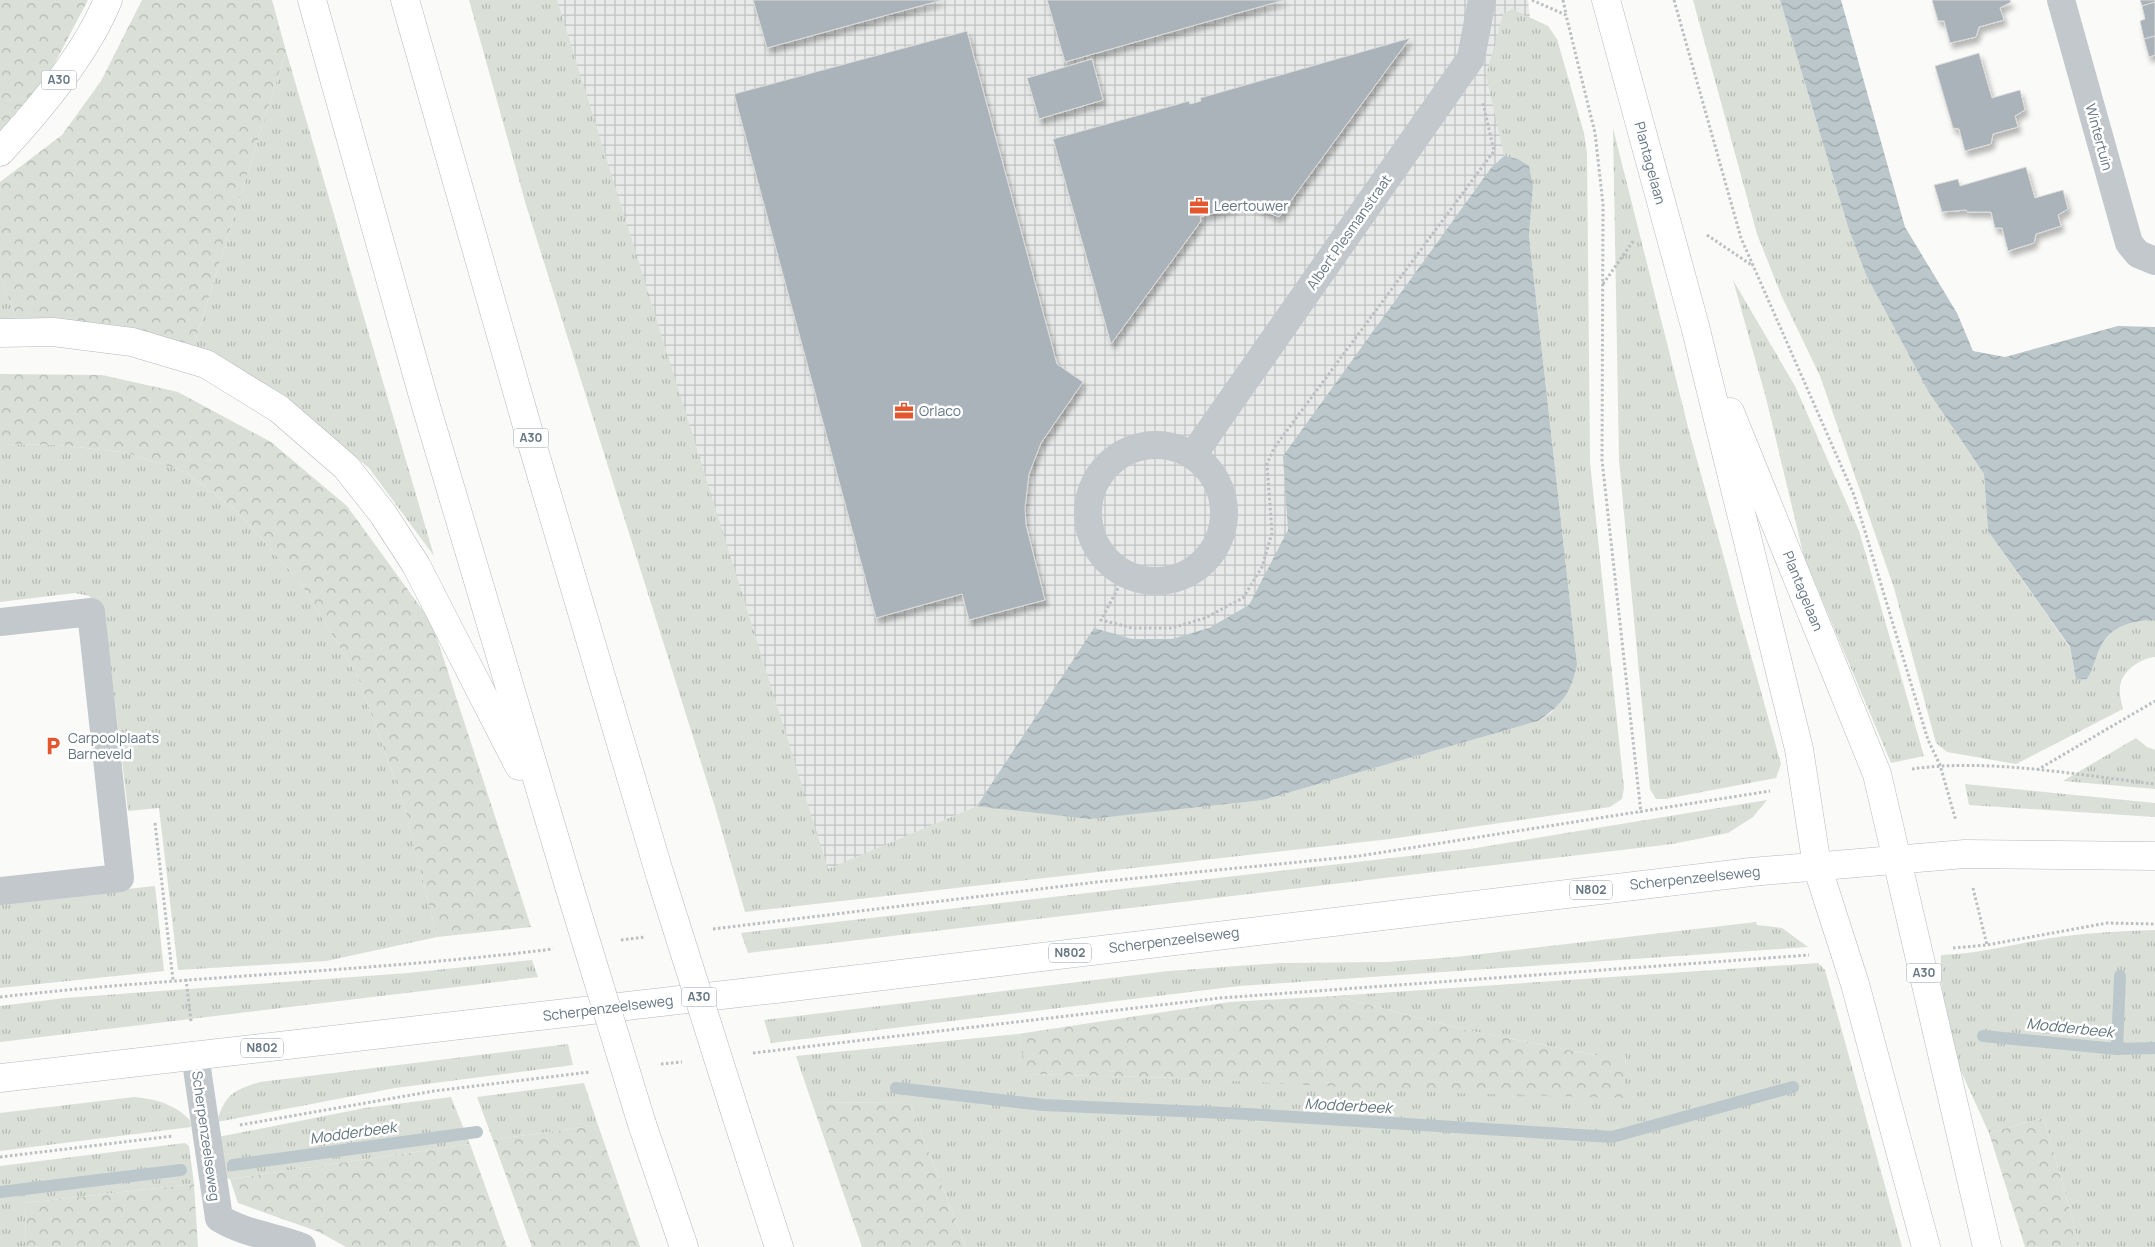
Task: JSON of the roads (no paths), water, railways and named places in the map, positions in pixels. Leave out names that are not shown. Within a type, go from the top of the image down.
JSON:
[{"type":"main road","name":"A30","points":[[0,152],[46,99],[103,13],[108,0]]},
{"type":"main road","points":[[312,0],[417,377],[549,825],[642,1124],[684,1247]]},
{"type":"main road","name":"A30","points":[[405,0],[536,456],[660,875],[778,1247]]},
{"type":"main road","name":"Plantagelaan","points":[[1606,0],[1695,326],[1806,785],[1818,866],[1845,953],[1926,1247]]},
{"type":"main road","name":"Plantagelaan","points":[[1695,326],[1877,774],[1898,860]]},
{"type":"main road","points":[[0,333],[53,332],[132,342],[206,364],[279,409],[346,467],[383,514],[416,565],[549,825]]},
{"type":"main road","name":"Scherpenzeelseweg","points":[[0,1078],[775,989],[1365,917],[1818,866],[1965,854],[2155,856]]},
{"type":"main road","name":"A30","points":[[1898,860],[1987,1247]]},
{"type":"street","name":"Albert Plesmanstraat","points":[[1193,455],[1471,58],[1482,0]]},
{"type":"street","name":"Wintertuin","points":[[2061,0],[2129,243],[2138,254],[2155,261]]},
{"type":"street","points":[[1150,444],[1173,446],[1193,455],[1210,471],[1221,491],[1225,514],[1221,537],[1209,557],[1192,572],[1170,580],[1147,581],[1125,574],[1107,562],[1094,543],[1087,522],[1088,500],[1095,479],[1110,462],[1128,449],[1150,444]]},
{"type":"street","points":[[0,622],[91,612],[120,878],[0,891]]},
{"type":"street","name":"Scherpenzeelseweg","points":[[195,1055],[219,1218],[256,1235],[302,1247]]},
{"type":"water","points":[[1780,0],[1841,0],[1905,227],[1957,313],[1973,351],[2005,357],[2118,326],[2155,327],[2155,620],[2131,623],[2110,634],[2101,646],[2087,679],[2076,680],[2070,647],[1988,531],[1984,474],[1928,391],[1866,275],[1848,227]]},
{"type":"water","points":[[1504,156],[1518,159],[1529,166],[1533,187],[1529,236],[1577,664],[1572,683],[1559,704],[1538,721],[1263,800],[1089,819],[977,806],[1094,628],[1132,639],[1172,639],[1209,628],[1249,605],[1288,530],[1283,456],[1491,168]]},
{"type":"waterway","points":[[2117,1049],[2120,976]]},
{"type":"waterway","name":"Modderbeek","points":[[1983,1036],[2117,1049],[2155,1048]]},
{"type":"waterway","name":"Modderbeek","points":[[896,1088],[1043,1105],[1248,1114],[1612,1137],[1793,1087]]},
{"type":"waterway","name":"Modderbeek","points":[[233,1165],[477,1132]]},
{"type":"waterway","name":"Modderbeek","points":[[0,1192],[181,1170]]},
{"type":"place","name":"Leertouwer","points":[[1199,206]]},
{"type":"place","name":"Orlaco","points":[[904,411]]},
{"type":"place","name":"Carpoolplaats Barneveld","points":[[53,746]]}]
